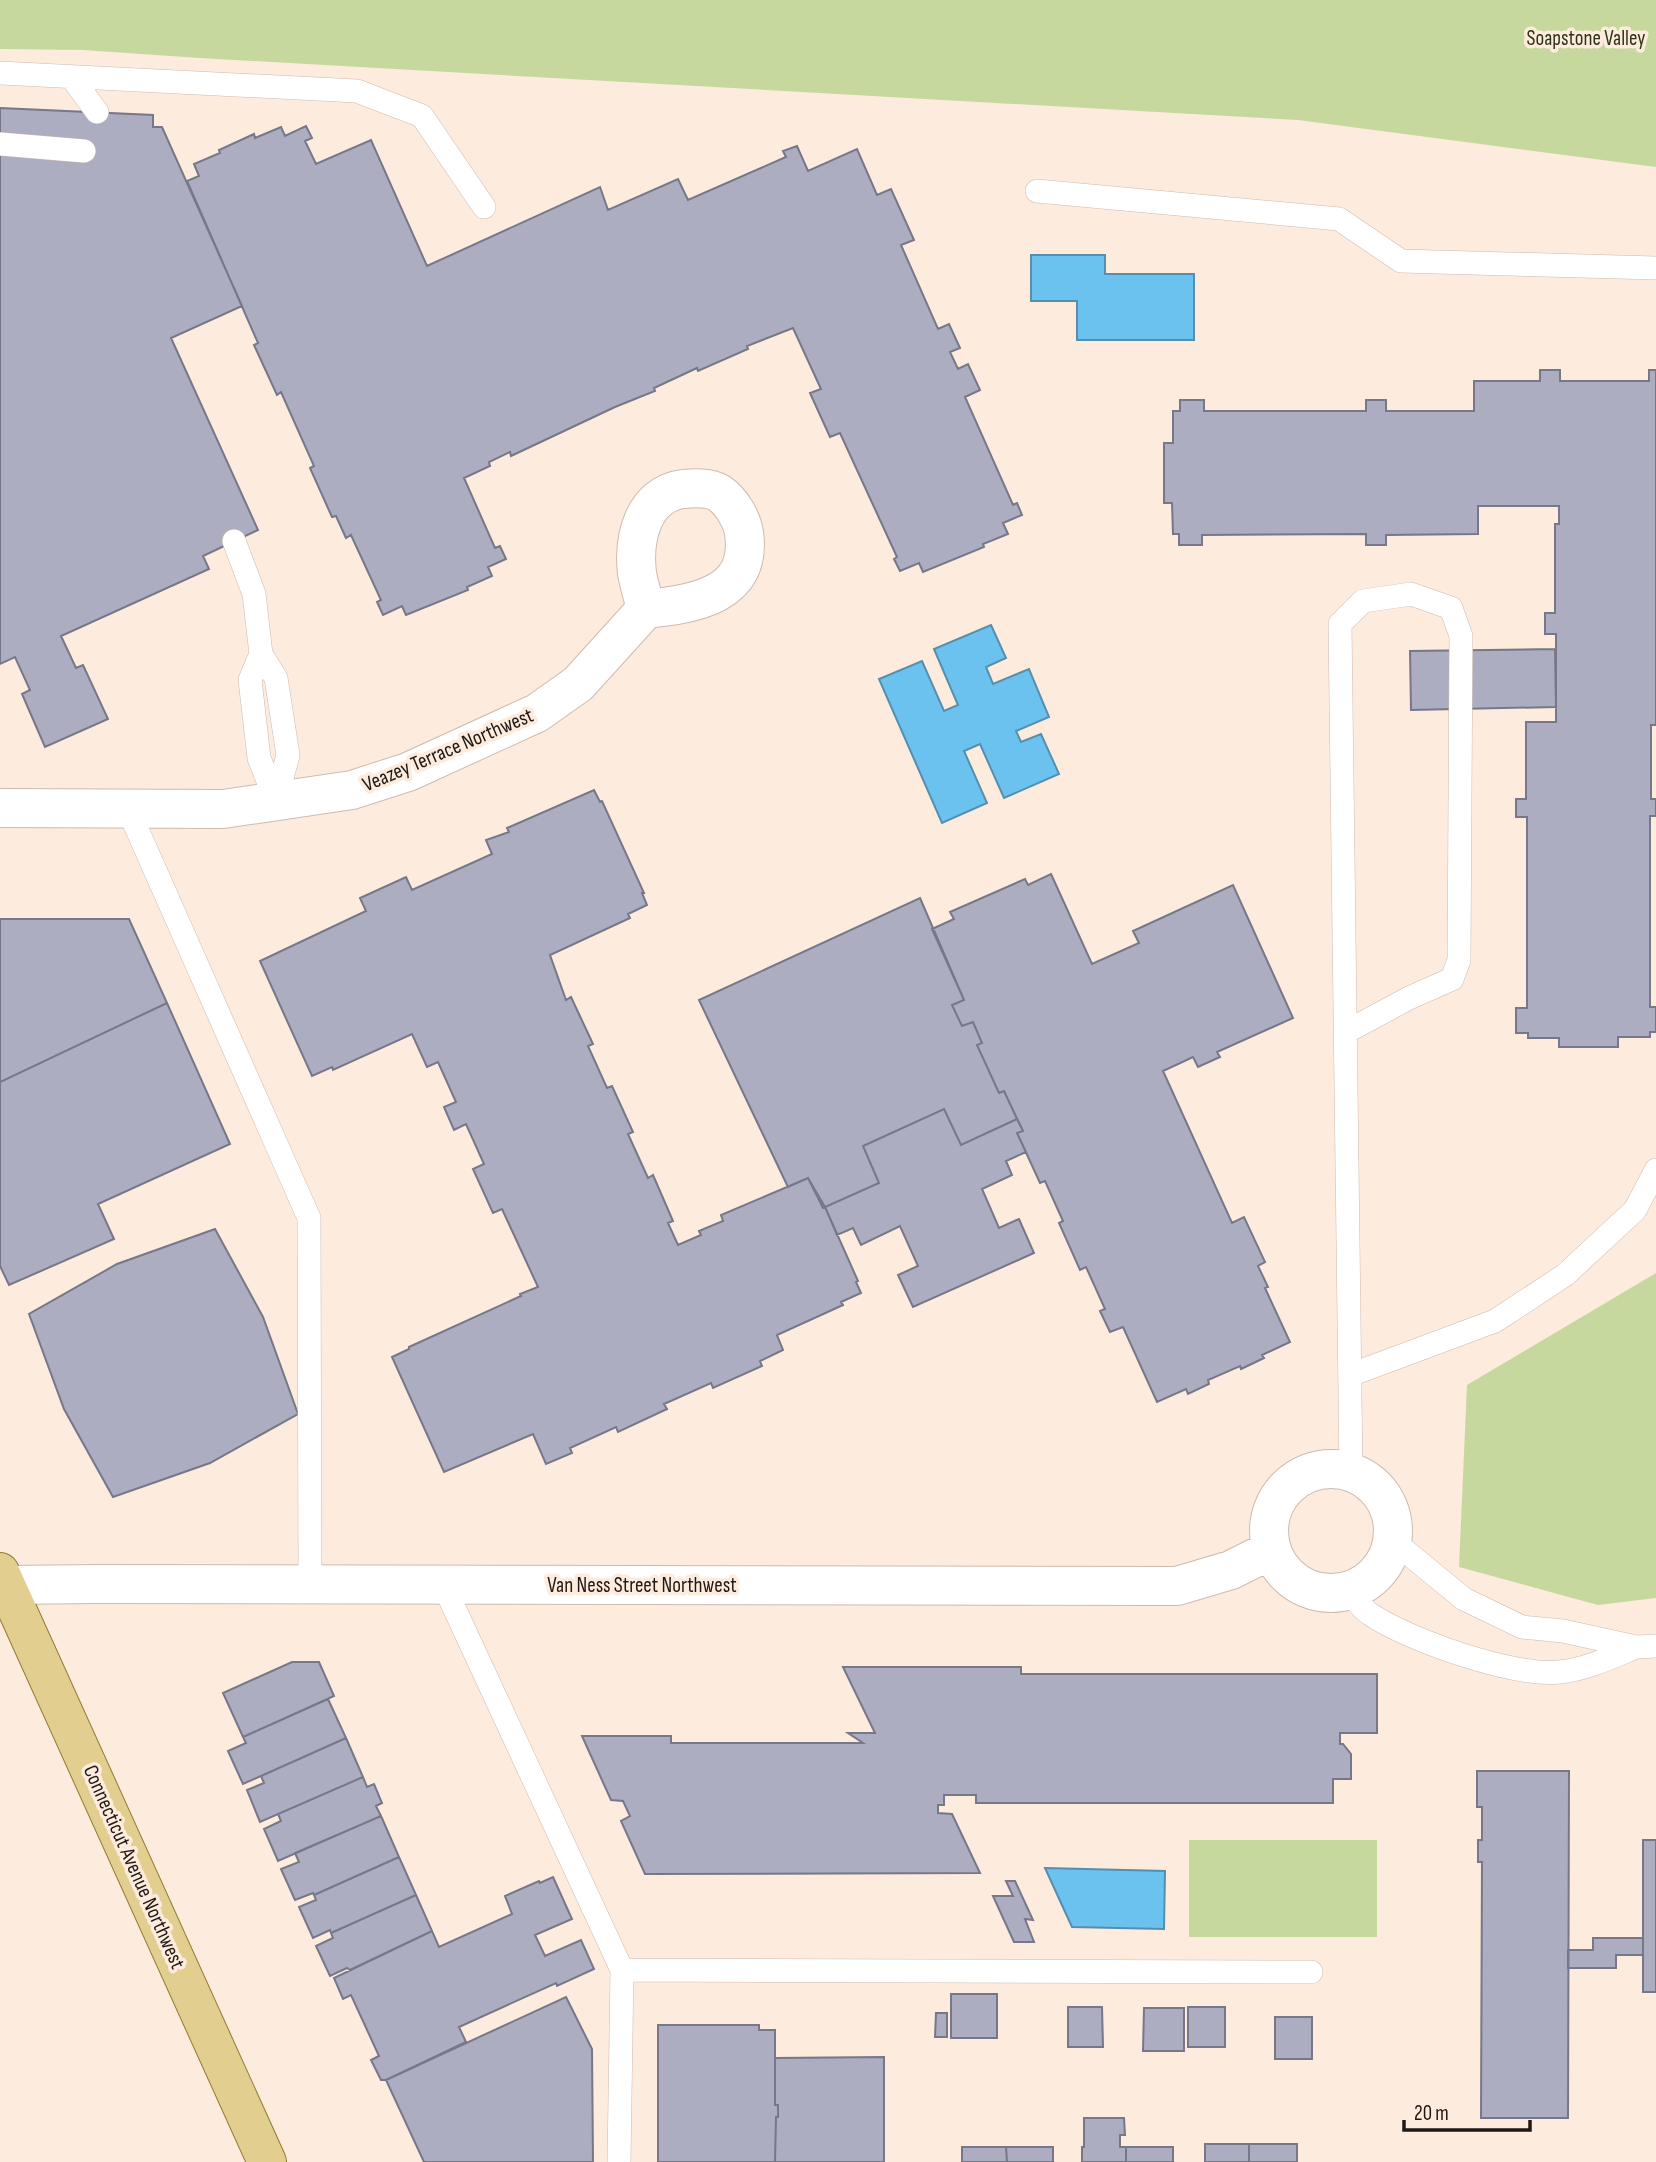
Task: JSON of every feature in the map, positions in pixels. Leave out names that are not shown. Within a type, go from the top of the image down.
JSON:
[{"type":"main road","name":"Connecticut Avenue Northwest","points":[[3,1578],[267,2162]]},
{"type":"street","name":"Veazey Terrace Northwest","points":[[0,808],[223,809],[352,790],[392,777],[537,713],[578,684],[646,609]]},
{"type":"street","points":[[1332,1468],[1352,1472],[1370,1482],[1384,1499],[1392,1519],[1393,1541],[1388,1558],[1378,1572],[1364,1584],[1348,1591],[1328,1594],[1310,1590],[1293,1581],[1279,1567],[1271,1550],[1268,1530],[1271,1511],[1280,1494],[1294,1480],[1312,1471],[1332,1468]]},
{"type":"street","name":"Van Ness Street Northwest","points":[[3,1578],[310,1584],[1177,1586],[1231,1570],[1271,1550]]},
{"type":"lane","points":[[0,73],[357,91],[422,116],[484,207]]},
{"type":"lane","points":[[72,78],[97,113]]},
{"type":"lane","points":[[0,144],[84,151]]},
{"type":"lane","points":[[1037,191],[1339,219],[1401,261],[1656,268]]},
{"type":"lane","points":[[234,541],[254,594],[261,653],[276,678],[288,755],[276,801]]},
{"type":"lane","points":[[1346,1032],[1409,998],[1452,979],[1459,960],[1461,636],[1451,608],[1411,594],[1363,601],[1340,624],[1352,1472]]},
{"type":"lane","points":[[128,809],[309,1219],[310,1584]]},
{"type":"lane","points":[[1350,1375],[1495,1321],[1565,1275],[1635,1210],[1656,1170]]},
{"type":"lane","points":[[1393,1541],[1464,1599],[1522,1627],[1563,1631],[1646,1647]]},
{"type":"lane","points":[[443,1584],[622,1970],[619,2162]]},
{"type":"lane","points":[[1348,1591],[1368,1613],[1406,1635],[1513,1669],[1559,1672],[1646,1647]]},
{"type":"lane","points":[[622,1970],[1311,1972]]},
{"type":"green space","name":"Soapstone Valley","points":[[0,0],[1656,0],[1656,167],[1298,120],[83,50],[0,49]]},
{"type":"green space","points":[[1656,1273],[1656,1598],[1598,1605],[1459,1567],[1467,1385]]},
{"type":"green space","points":[[1189,1840],[1377,1840],[1377,1937],[1189,1937]]},
{"type":"water","points":[[1031,255],[1105,255],[1105,274],[1194,274],[1194,340],[1077,340],[1077,301],[1031,301]]},
{"type":"water","points":[[991,625],[1006,658],[986,667],[993,684],[1029,669],[1049,717],[1016,731],[1021,742],[1041,734],[1059,774],[1004,798],[980,744],[964,751],[987,803],[942,823],[879,679],[922,661],[944,711],[958,705],[934,649]]},
{"type":"water","points":[[1045,1868],[1165,1871],[1164,1929],[1072,1927]]},
{"type":"building","points":[[0,108],[153,115],[153,127],[162,127],[242,306],[171,338],[258,530],[203,556],[209,569],[61,636],[76,668],[83,665],[108,719],[45,747],[22,694],[30,690],[15,657],[0,664]]},
{"type":"building","points":[[306,126],[312,138],[305,141],[316,164],[371,140],[427,266],[600,187],[608,210],[678,179],[688,200],[786,157],[783,151],[797,146],[808,171],[857,149],[877,195],[891,189],[914,240],[901,245],[938,329],[949,324],[960,348],[950,352],[958,369],[968,364],[980,390],[965,397],[1013,505],[1017,503],[1022,515],[1003,523],[1008,534],[983,544],[984,547],[923,572],[919,563],[900,571],[894,559],[897,557],[840,433],[830,437],[810,393],[821,389],[793,328],[747,346],[748,349],[698,371],[697,368],[654,388],[655,391],[511,456],[510,452],[489,462],[490,466],[464,478],[495,548],[500,546],[506,559],[488,567],[492,576],[467,587],[468,590],[406,615],[402,606],[383,615],[377,602],[381,600],[351,535],[346,538],[336,516],[332,517],[310,468],[314,466],[281,392],[277,395],[254,345],[258,343],[187,181],[199,176],[194,164],[220,153],[219,150],[254,134],[255,138],[281,127],[285,136]]},
{"type":"building","points":[[1540,370],[1560,370],[1560,381],[1649,381],[1649,370],[1656,370],[1656,725],[1651,725],[1651,799],[1656,799],[1656,816],[1650,816],[1650,1007],[1656,1007],[1656,1032],[1650,1032],[1650,1037],[1618,1037],[1618,1047],[1559,1047],[1559,1038],[1528,1038],[1528,1033],[1516,1033],[1516,1008],[1527,1008],[1527,817],[1516,817],[1516,799],[1526,799],[1526,722],[1556,722],[1556,634],[1545,634],[1545,613],[1555,613],[1555,524],[1559,524],[1559,506],[1478,506],[1478,534],[1386,535],[1386,545],[1366,545],[1366,534],[1202,535],[1202,545],[1179,545],[1179,534],[1173,534],[1172,503],[1164,503],[1164,443],[1173,443],[1173,411],[1180,411],[1180,400],[1204,400],[1204,411],[1366,411],[1366,400],[1386,400],[1386,411],[1474,411],[1474,381],[1540,381]]},
{"type":"building","points":[[1555,649],[1556,707],[1411,710],[1410,651]]},
{"type":"building","points":[[594,790],[600,802],[602,801],[647,905],[628,914],[630,918],[550,955],[566,1000],[571,997],[593,1044],[588,1046],[607,1088],[612,1086],[633,1132],[628,1134],[648,1178],[653,1175],[673,1221],[668,1223],[678,1245],[701,1235],[699,1231],[723,1221],[721,1215],[808,1178],[825,1207],[861,1293],[841,1302],[843,1305],[777,1335],[783,1350],[760,1361],[762,1366],[713,1388],[711,1383],[664,1404],[667,1409],[618,1432],[616,1427],[570,1448],[572,1453],[546,1464],[533,1434],[444,1472],[392,1357],[538,1287],[502,1209],[493,1213],[473,1169],[484,1164],[466,1124],[454,1130],[444,1107],[456,1102],[438,1062],[427,1067],[412,1034],[333,1070],[332,1067],[312,1076],[260,961],[366,911],[360,898],[406,877],[412,890],[492,854],[486,840],[509,832],[507,828]]},
{"type":"building","points":[[1051,874],[1092,964],[1139,943],[1133,931],[1233,885],[1293,1018],[1217,1052],[1220,1057],[1198,1067],[1193,1057],[1163,1071],[1232,1223],[1244,1217],[1265,1262],[1258,1266],[1268,1287],[1265,1288],[1290,1342],[1262,1355],[1264,1358],[1241,1369],[1240,1366],[1208,1380],[1209,1384],[1188,1394],[1186,1389],[1157,1402],[1123,1327],[1110,1332],[1100,1311],[1105,1309],[1086,1267],[1080,1270],[1059,1223],[1063,1221],[1045,1181],[1040,1183],[1017,1133],[1023,1131],[1004,1091],[999,1093],[977,1045],[982,1043],[973,1022],[962,1026],[952,1005],[964,1000],[932,929],[954,919],[950,912],[1025,879],[1028,885]]},
{"type":"building","points":[[920,898],[964,1000],[952,1005],[962,1026],[973,1022],[982,1043],[977,1045],[999,1093],[1004,1091],[1017,1119],[961,1145],[944,1109],[863,1146],[879,1183],[823,1208],[808,1178],[788,1187],[699,1000]]},
{"type":"building","points":[[0,919],[129,919],[167,1003],[0,1082]]},
{"type":"building","points":[[167,1003],[230,1144],[98,1204],[114,1239],[9,1285],[0,1266],[0,1082]]},
{"type":"building","points":[[944,1109],[961,1145],[1017,1119],[1023,1131],[1017,1133],[1026,1152],[1006,1161],[1012,1175],[982,1189],[999,1228],[1019,1219],[1034,1253],[913,1307],[898,1275],[918,1266],[900,1226],[861,1245],[853,1228],[837,1235],[825,1207],[879,1183],[863,1146]]},
{"type":"building","points":[[215,1229],[263,1317],[298,1414],[210,1463],[113,1497],[64,1409],[29,1314],[117,1264]]},
{"type":"building","points":[[292,1662],[319,1662],[334,1696],[243,1737],[223,1693]]},
{"type":"building","points":[[843,1667],[1021,1667],[1021,1674],[1377,1674],[1377,1733],[1340,1733],[1340,1744],[1351,1754],[1351,1779],[1333,1779],[1333,1803],[976,1803],[976,1795],[944,1795],[944,1805],[938,1805],[938,1813],[952,1814],[980,1873],[645,1874],[621,1821],[630,1816],[623,1801],[611,1800],[582,1736],[671,1736],[671,1743],[863,1743],[848,1733],[875,1733]]},
{"type":"building","points":[[328,1699],[346,1738],[243,1784],[228,1751],[246,1743],[243,1737]]},
{"type":"building","points":[[346,1738],[363,1777],[260,1822],[247,1790],[264,1783],[261,1776]]},
{"type":"building","points":[[1477,1771],[1569,1771],[1568,2118],[1481,2118],[1482,1862],[1478,1862],[1478,1840],[1482,1840],[1482,1807],[1477,1807]]},
{"type":"building","points":[[363,1777],[367,1787],[374,1784],[382,1803],[376,1806],[381,1816],[278,1861],[264,1829],[281,1821],[278,1814]]},
{"type":"building","points":[[381,1816],[399,1857],[314,1895],[313,1893],[295,1900],[281,1869],[299,1862],[295,1853]]},
{"type":"building","points":[[1643,1840],[1656,1840],[1656,1992],[1643,1992]]},
{"type":"building","points":[[399,1857],[416,1895],[331,1933],[330,1930],[313,1938],[299,1907],[316,1900],[314,1895]]},
{"type":"building","points":[[553,1877],[572,1919],[535,1935],[545,1956],[581,1940],[594,1969],[557,1986],[556,1983],[459,2027],[466,2042],[381,2080],[371,2060],[379,2056],[351,1995],[343,1999],[334,1978],[432,1931],[439,1947],[512,1914],[505,1896]]},
{"type":"building","points":[[1006,1881],[1015,1881],[1033,1920],[1025,1919],[1034,1942],[1014,1942],[993,1896],[1013,1896]]},
{"type":"building","points":[[416,1895],[432,1931],[350,1970],[347,1968],[330,1976],[316,1946],[333,1938],[331,1933]]},
{"type":"building","points":[[1593,1938],[1643,1938],[1643,1955],[1616,1955],[1616,1968],[1568,1968],[1568,1950],[1593,1950]]},
{"type":"building","points":[[951,1994],[997,1994],[997,2038],[951,2038]]},
{"type":"building","points":[[566,1997],[592,2049],[593,2162],[424,2162],[386,2080]]},
{"type":"building","points":[[1068,2007],[1102,2007],[1103,2047],[1068,2047]]},
{"type":"building","points":[[1188,2007],[1225,2007],[1225,2047],[1188,2047]]},
{"type":"building","points":[[1144,2008],[1184,2008],[1184,2051],[1143,2051]]},
{"type":"building","points":[[936,2013],[947,2013],[947,2037],[935,2037]]},
{"type":"building","points":[[1275,2017],[1312,2017],[1312,2059],[1275,2059]]},
{"type":"building","points":[[658,2025],[759,2025],[759,2030],[775,2030],[775,2105],[778,2105],[778,2117],[775,2162],[658,2162]]},
{"type":"building","points":[[884,2057],[884,2162],[775,2162],[778,2105],[775,2105],[775,2058]]},
{"type":"building","points":[[1084,2118],[1124,2118],[1125,2135],[1120,2135],[1120,2147],[1126,2147],[1126,2162],[1082,2162]]},
{"type":"building","points":[[1205,2144],[1249,2144],[1249,2162],[1205,2162]]},
{"type":"building","points":[[1249,2144],[1297,2144],[1297,2162],[1249,2162]]},
{"type":"building","points":[[962,2147],[1006,2147],[1007,2162],[962,2162]]},
{"type":"building","points":[[1006,2147],[1053,2147],[1053,2162],[1007,2162]]},
{"type":"building","points":[[1126,2147],[1173,2147],[1173,2162],[1126,2162]]}]
